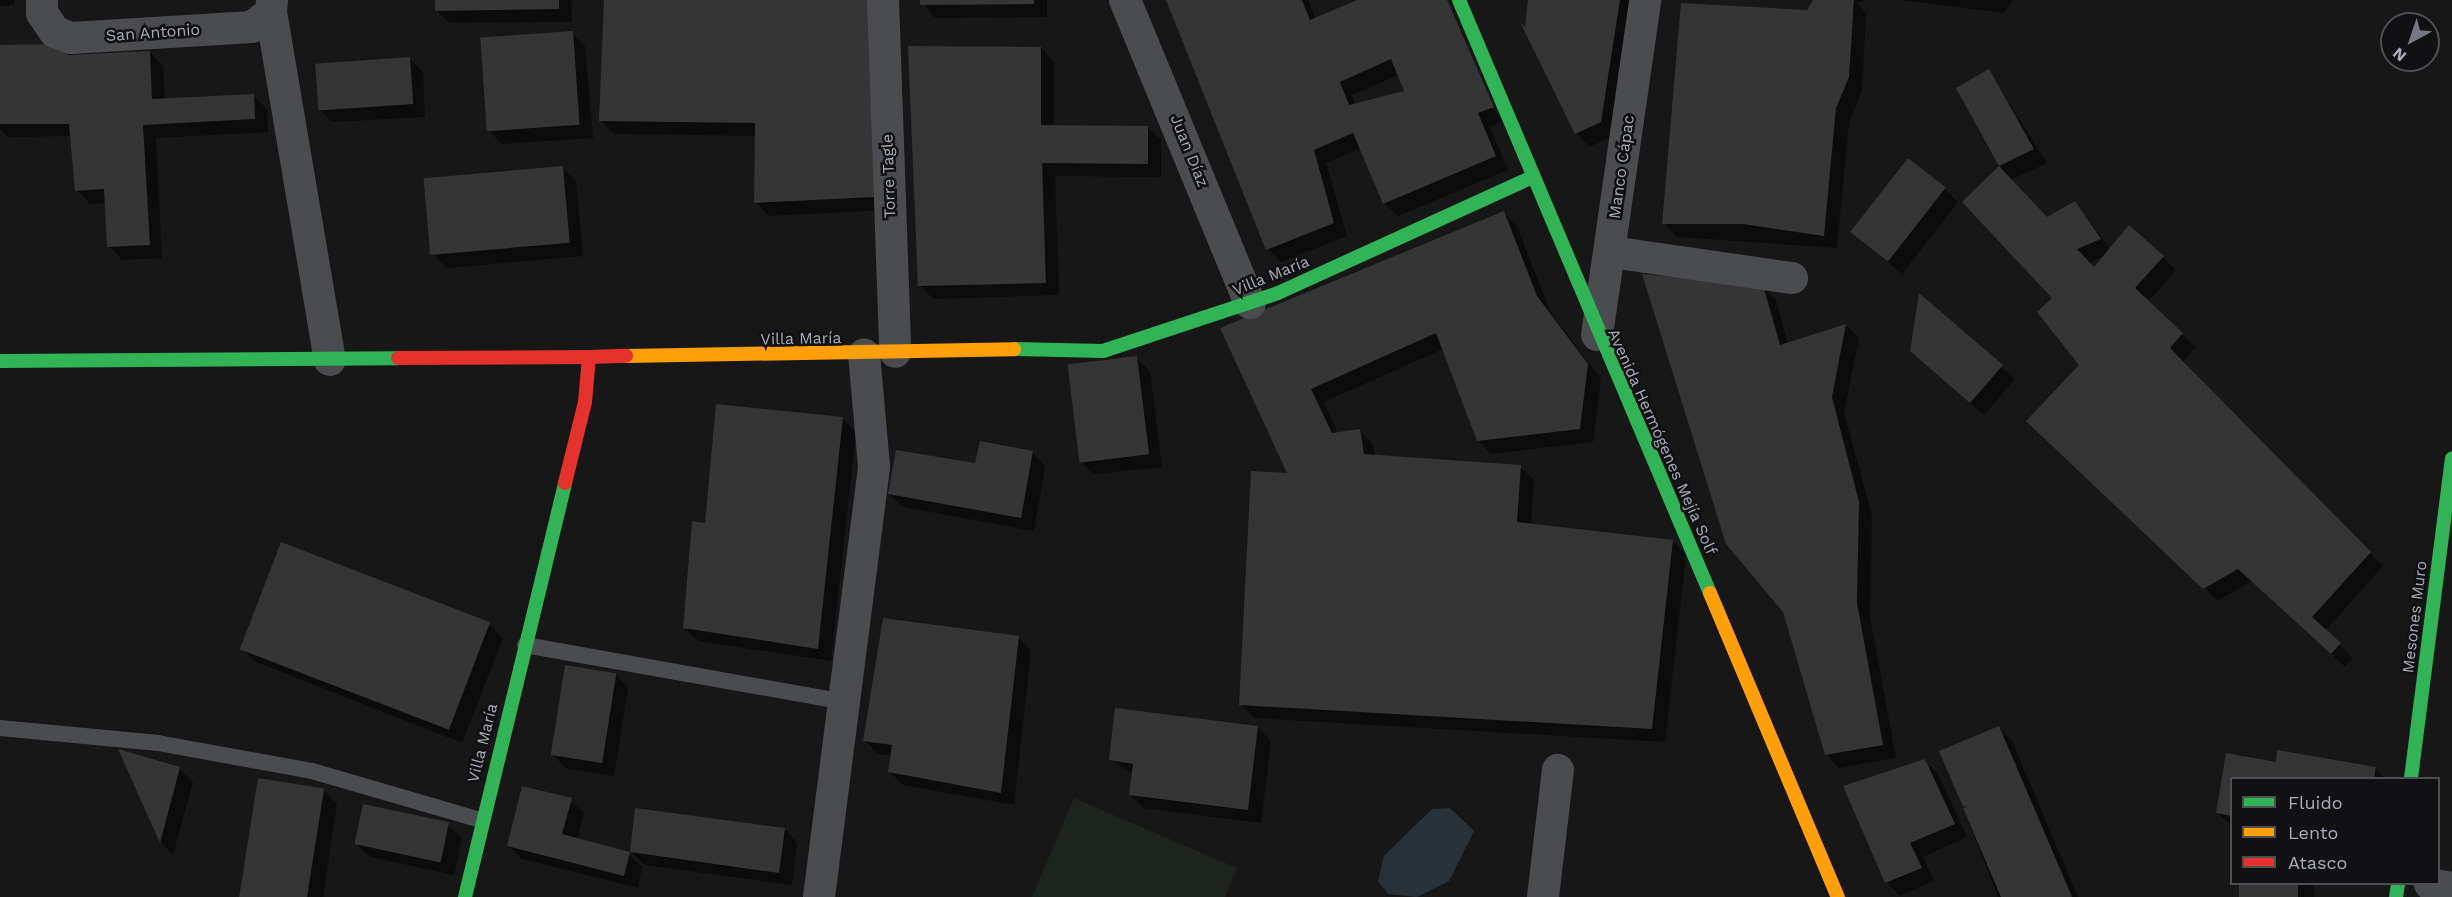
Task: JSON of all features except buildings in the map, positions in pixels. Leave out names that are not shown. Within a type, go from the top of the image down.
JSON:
[{"type":"main road","name":"Avenida Hermógenes Mejía Solf","points":[[1459,0],[1597,335],[1838,897]]},
{"type":"main road","name":"Villa María","points":[[465,897],[481,820],[585,402],[589,357],[1103,351],[1250,303],[1533,177]]},
{"type":"main road","points":[[0,362],[589,357]]},
{"type":"main road","name":"Mesones Muro","points":[[2411,777],[2452,459]]},
{"type":"street","name":"San Antonio","points":[[42,0],[42,13],[55,32],[70,38],[252,27],[271,6]]},
{"type":"street","name":"Torre Tagle","points":[[883,0],[895,352]]},
{"type":"street","name":"Juan Díaz","points":[[1125,0],[1250,303]]},
{"type":"street","name":"Manco Cápac","points":[[1597,335],[1611,252],[1645,0]]},
{"type":"street","points":[[271,6],[330,360]]},
{"type":"street","points":[[1611,252],[1792,278]]},
{"type":"street","points":[[819,897],[846,702],[874,466],[864,354]]},
{"type":"street","points":[[1543,897],[1558,770]]},
{"type":"street","points":[[2436,885],[2452,888]]},
{"type":"lane","points":[[525,645],[846,702]]},
{"type":"lane","points":[[0,728],[158,742],[301,769],[481,820]]},
{"type":"shaded area","points":[[1074,798],[1237,868],[1225,897],[1032,897]]},
{"type":"shaded area","points":[[1450,808],[1474,831],[1449,881],[1417,897],[1388,894],[1378,881],[1384,856],[1432,809]]},
{"type":"traffic: fast","points":[[1459,0],[1710,593]]},
{"type":"traffic: fast","points":[[1014,349],[1103,351],[1278,293],[1533,177]]},
{"type":"traffic: fast","points":[[0,361],[398,358]]},
{"type":"traffic: fast","points":[[2411,777],[2452,459]]},
{"type":"traffic: fast","points":[[465,897],[565,483]]},
{"type":"traffic: fast","points":[[2396,897],[2398,885]]},
{"type":"traffic: slow","points":[[626,356],[1014,349]]},
{"type":"traffic: slow","points":[[1710,593],[1838,897]]},
{"type":"traffic: jam","points":[[565,483],[585,402],[589,357],[626,356]]},
{"type":"traffic: jam","points":[[398,358],[589,357]]}]
